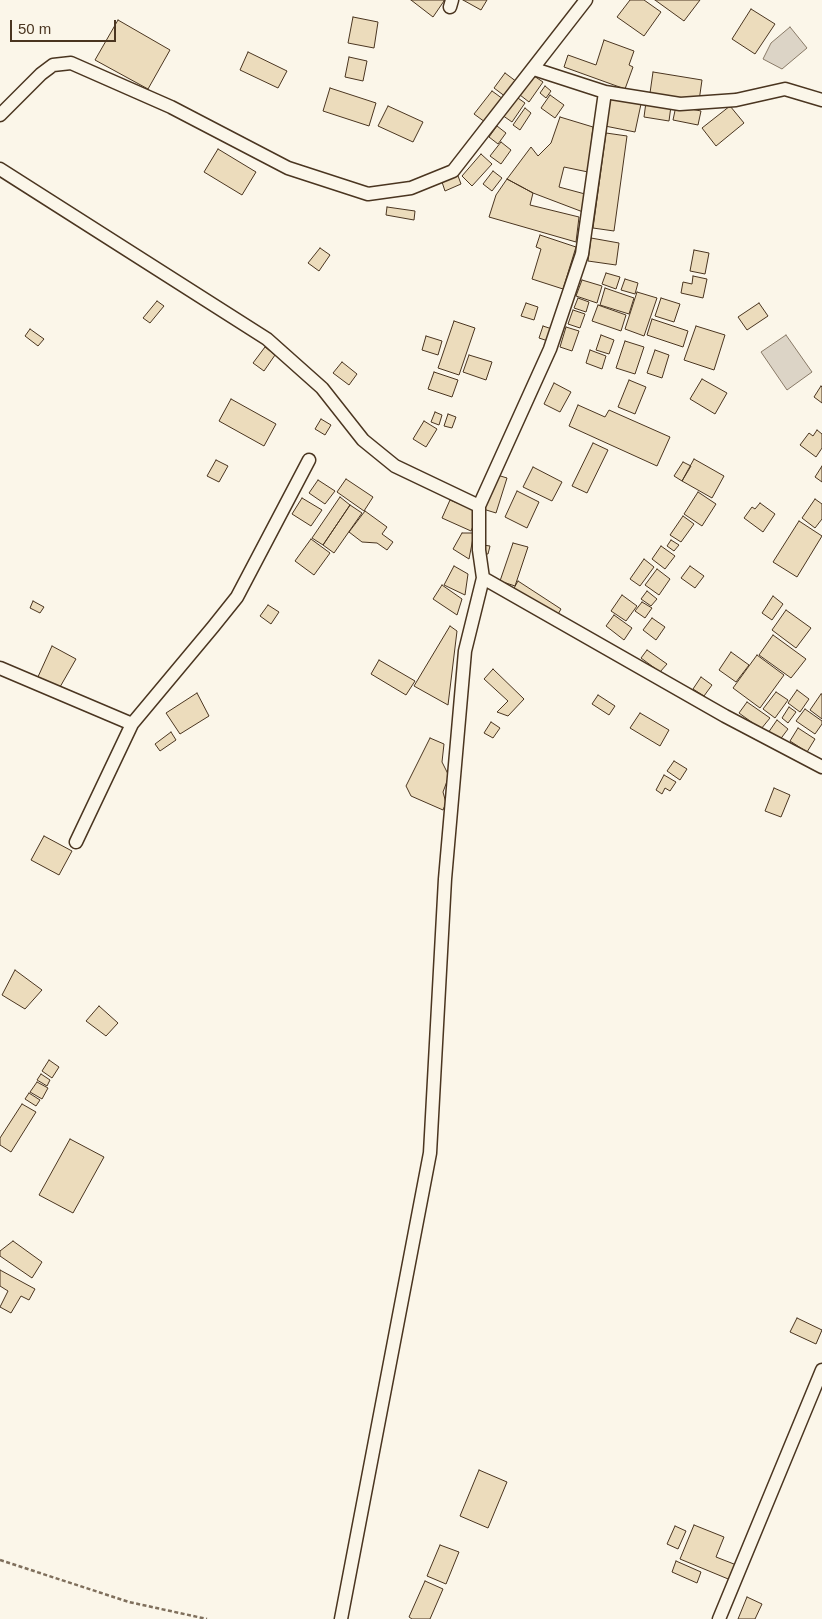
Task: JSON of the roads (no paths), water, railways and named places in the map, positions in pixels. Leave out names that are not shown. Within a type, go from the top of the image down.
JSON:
[{"type":"street","points":[[0,115],[41,74],[53,65],[71,63],[172,107],[288,168],[368,194],[411,188],[453,171],[586,0]]},
{"type":"street","points":[[534,69],[605,92],[680,104],[736,100],[785,89],[822,100]]},
{"type":"street","points":[[341,1619],[430,1154],[445,879],[465,651],[483,578],[479,550],[479,506],[550,349],[582,254],[605,92]]},
{"type":"street","points":[[0,169],[267,339],[322,388],[363,440],[395,466],[479,506]]},
{"type":"street","points":[[76,842],[132,724],[214,627],[237,596],[309,460]]},
{"type":"street","points":[[483,578],[725,716],[822,767]]},
{"type":"street","points":[[0,668],[132,724]]},
{"type":"street","points":[[719,1619],[822,1370]]}]
